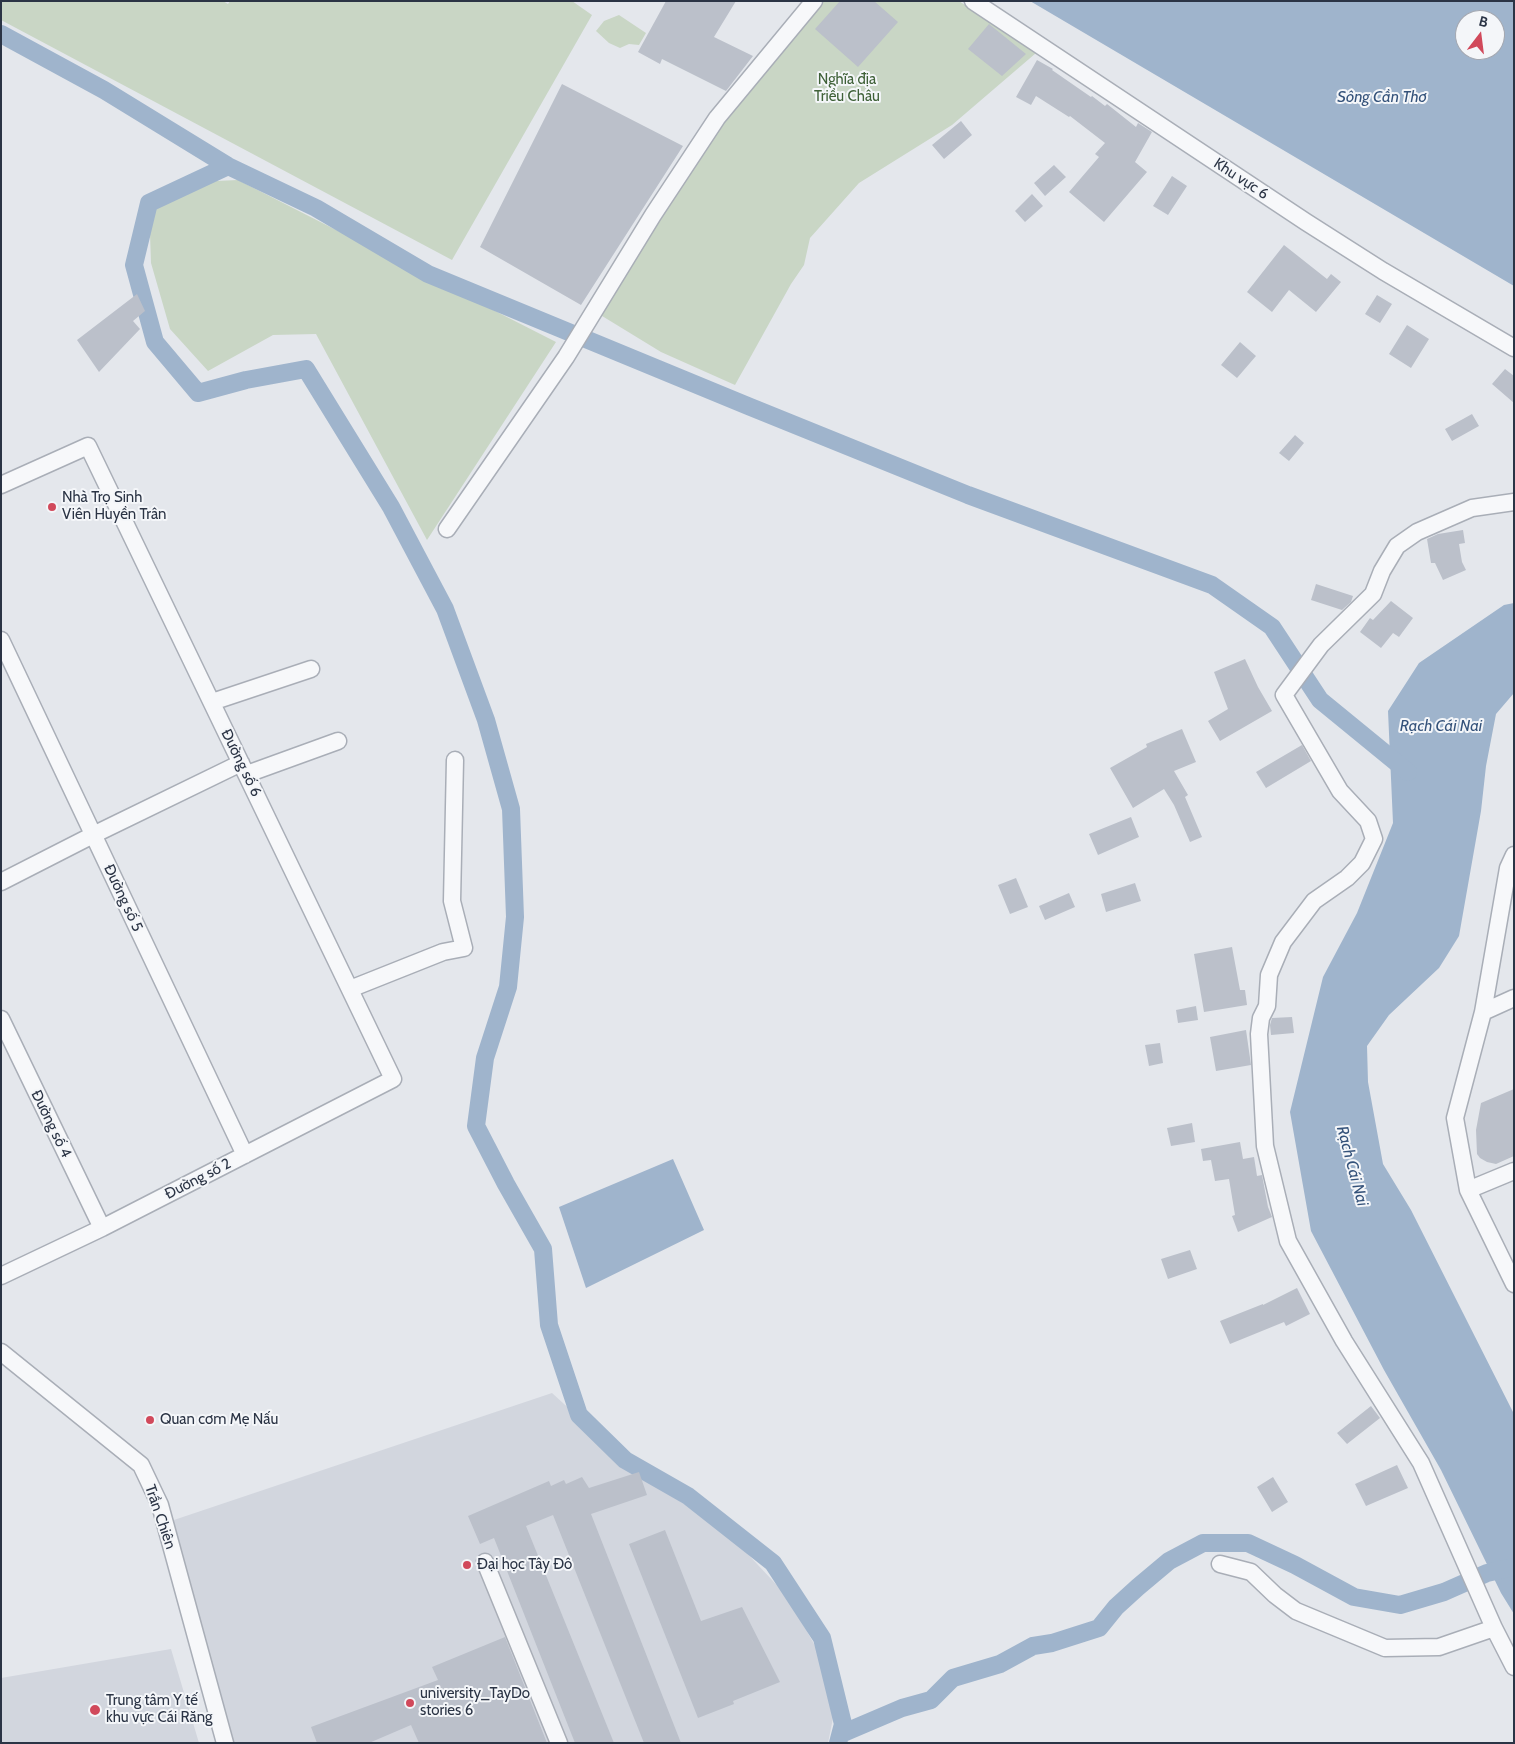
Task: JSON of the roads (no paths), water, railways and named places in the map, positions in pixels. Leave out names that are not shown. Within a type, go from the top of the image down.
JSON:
[{"type":"street","points":[[447,529],[573,344],[653,215],[717,118],[814,1]]},
{"type":"street","name":"Khu vực 6","points":[[973,1],[1314,227],[1383,271],[1513,348]]},
{"type":"street","name":"Đường số 6","points":[[1,486],[88,446],[394,1079]]},
{"type":"street","points":[[1514,502],[1472,508],[1418,532],[1397,546],[1382,571],[1373,594],[1321,645],[1288,686],[1284,695],[1340,791],[1368,821],[1374,839],[1362,863],[1347,878],[1314,901],[1283,942],[1269,975],[1267,1006],[1261,1018],[1260,1034],[1264,1146],[1288,1241],[1344,1341],[1421,1463],[1494,1628],[1514,1667]]},
{"type":"street","name":"Đường số 5","points":[[1,640],[245,1155]]},
{"type":"street","points":[[212,702],[311,669]]},
{"type":"street","points":[[1,882],[92,835],[244,768],[338,741]]},
{"type":"street","points":[[350,989],[443,952],[464,948],[452,901],[456,760]]},
{"type":"street","points":[[1514,854],[1508,868],[1483,1012],[1455,1118],[1468,1190],[1514,1284]]},
{"type":"street","points":[[1483,1012],[1514,998]]},
{"type":"street","name":"Đường số 4","points":[[1,1020],[102,1228]]},
{"type":"street","name":"Đường số 2","points":[[1,1276],[102,1228],[394,1079]]},
{"type":"street","points":[[1468,1190],[1514,1171]]},
{"type":"street","name":"Trần Chiên","points":[[1,1352],[141,1465],[160,1505],[225,1743]]},
{"type":"street","points":[[484,1562],[559,1743]]},
{"type":"street","points":[[1220,1564],[1252,1572],[1274,1595],[1296,1611],[1386,1648],[1439,1647],[1486,1629],[1494,1628]]},
{"type":"water","name":"Sông Cần Thơ","points":[[1030,1],[1514,1],[1514,286]]},
{"type":"water","name":"Rạch Cái Nai","points":[[1514,603],[1514,693],[1496,714],[1459,936],[1439,968],[1389,1015],[1367,1046],[1368,1082],[1383,1164],[1411,1210],[1514,1414],[1514,1614],[1501,1593],[1441,1470],[1384,1370],[1311,1231],[1290,1112],[1323,977],[1357,913],[1393,823],[1388,711],[1419,663],[1504,605]]},
{"type":"water","points":[[673,1159],[704,1230],[586,1288],[559,1207]]},
{"type":"waterway","points":[[1,34],[104,90],[228,166],[316,208],[428,274],[968,495],[1212,585],[1272,627],[1320,700],[1408,772]]},
{"type":"waterway","points":[[228,166],[149,203],[134,265],[155,342],[198,393],[246,380],[306,369],[391,507],[445,609],[486,720],[511,809],[515,917],[508,987],[485,1058],[476,1126],[543,1249],[549,1325],[579,1415],[625,1460],[688,1496],[773,1563],[822,1638],[843,1724],[838,1743]]},
{"type":"waterway","points":[[841,1734],[902,1708],[931,1700],[953,1678],[1000,1664],[1033,1646],[1052,1643],[1099,1628],[1116,1607],[1169,1561],[1203,1543],[1248,1543],[1295,1565],[1354,1597],[1400,1605],[1444,1592],[1487,1573],[1514,1567]]},
{"type":"place","name":"Nhà Trọ Sinh Viên Huyền Trân","points":[[52,507]]},
{"type":"place","name":"Quan cơm Mẹ Nấu","points":[[150,1420]]},
{"type":"place","name":"Đại học Tây Đô","points":[[467,1565]]},
{"type":"place","name":"university_TayDo stories 6","points":[[410,1703]]},
{"type":"place","name":"Trung tâm Y tế khu vực Cái Răng","points":[[95,1710]]},
{"type":"park label","name":"Nghĩa địa Triều Châu","points":[[847,88]]}]
